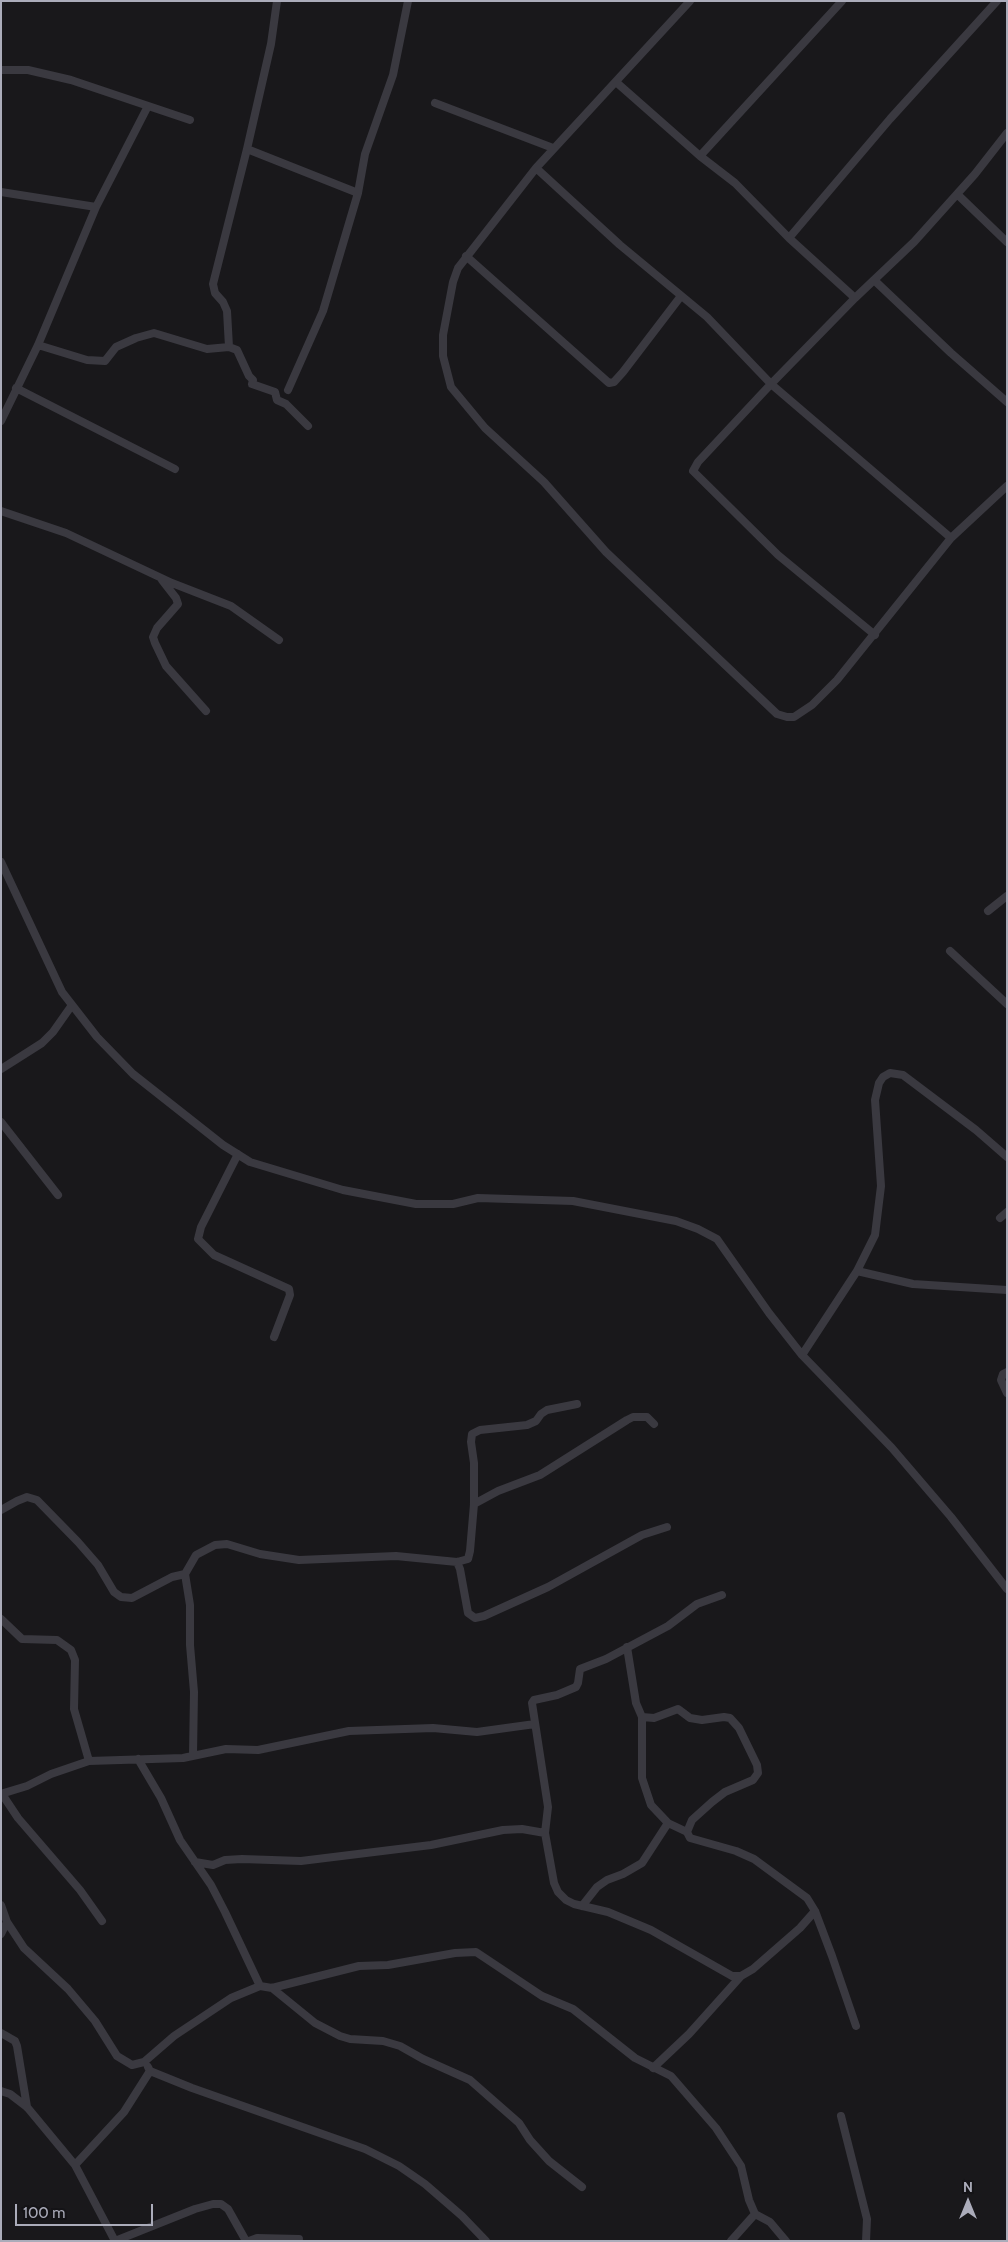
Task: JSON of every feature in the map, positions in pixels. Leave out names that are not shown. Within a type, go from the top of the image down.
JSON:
[{"type":"street","points":[[229,347],[227,311],[223,302],[214,293],[214,284],[271,44],[277,1]]},
{"type":"street","points":[[288,390],[322,311],[358,193],[365,154],[393,75],[408,1]]},
{"type":"street","points":[[690,1],[553,148],[466,256],[453,282],[443,336],[443,356],[451,387],[485,428],[544,482],[606,552],[777,714],[794,717],[812,705],[837,680],[875,635],[951,538],[1007,486]]},
{"type":"street","points":[[700,156],[842,1]]},
{"type":"street","points":[[789,238],[890,119],[997,1]]},
{"type":"street","points":[[1,70],[28,70],[71,80],[190,120]]},
{"type":"street","points":[[616,82],[700,156],[735,183],[789,238],[855,298]]},
{"type":"street","points":[[435,103],[553,148]]},
{"type":"street","points":[[1,421],[38,345],[96,207],[148,106]]},
{"type":"street","points":[[875,635],[778,555],[693,471],[698,462],[771,384],[855,298],[914,242],[957,194],[1007,133]]},
{"type":"street","points":[[247,149],[358,193]]},
{"type":"street","points":[[536,168],[620,245],[707,317],[771,384],[951,538]]},
{"type":"street","points":[[1,192],[96,207]]},
{"type":"street","points":[[957,194],[1007,242]]},
{"type":"street","points":[[466,256],[609,383],[614,382],[623,372],[681,296]]},
{"type":"street","points":[[874,280],[951,353],[1007,402]]},
{"type":"street","points":[[38,345],[87,360],[105,361],[116,347],[136,338],[154,333],[207,349],[229,347],[237,350],[249,376],[253,380],[252,384],[275,392],[277,400],[286,404],[308,426]]},
{"type":"street","points":[[16,388],[174,469]]},
{"type":"street","points":[[1,511],[66,533],[161,578],[231,606],[279,640]]},
{"type":"street","points":[[161,578],[176,598],[178,604],[157,628],[153,637],[155,643],[166,666],[206,711]]},
{"type":"street","points":[[1,862],[62,992],[97,1037],[133,1074],[222,1145],[250,1162],[342,1190],[416,1204],[453,1204],[478,1198],[573,1200],[676,1222],[698,1229],[717,1239],[755,1294],[802,1355],[892,1448],[951,1516],[1007,1589]]},
{"type":"street","points":[[988,911],[1007,896]]},
{"type":"street","points":[[950,951],[1007,1004]]},
{"type":"street","points":[[1,1069],[42,1043],[53,1032],[72,1005]]},
{"type":"street","points":[[802,1355],[857,1271],[875,1235],[878,1222],[881,1167],[875,1100],[879,1083],[883,1077],[890,1073],[903,1075],[976,1130],[1007,1157]]},
{"type":"street","points":[[1,1122],[58,1195]]},
{"type":"street","points":[[238,1154],[201,1227],[198,1239],[214,1255],[289,1289],[290,1295],[274,1337]]},
{"type":"street","points":[[1000,1218],[1007,1212]]},
{"type":"street","points":[[857,1271],[913,1284],[1007,1290]]},
{"type":"street","points":[[1007,1372],[1003,1374],[1001,1380],[1007,1393]]},
{"type":"street","points":[[193,1755],[194,1692],[190,1645],[190,1605],[185,1574],[196,1555],[215,1545],[227,1544],[260,1554],[299,1560],[396,1556],[457,1562],[468,1559],[474,1504],[474,1463],[470,1442],[472,1434],[480,1430],[527,1425],[536,1421],[540,1414],[548,1410],[576,1404]]},
{"type":"street","points":[[474,1504],[498,1491],[540,1475],[627,1420],[647,1418],[652,1420],[654,1424]]},
{"type":"street","points":[[1,1510],[27,1497],[37,1500],[98,1565],[114,1592],[121,1597],[132,1598],[172,1577],[185,1574]]},
{"type":"street","points":[[457,1562],[460,1568],[468,1613],[475,1618],[484,1616],[548,1587],[642,1535],[667,1527]]},
{"type":"street","points":[[722,1595],[698,1604],[668,1626],[606,1659],[580,1669],[576,1687],[557,1695],[534,1700],[532,1709],[548,1807],[545,1833],[554,1883],[558,1892],[566,1900],[608,1912],[638,1924],[732,1976],[741,1976]]},
{"type":"street","points":[[1,1619],[22,1639],[57,1640],[71,1650],[75,1660],[74,1709],[89,1761]]},
{"type":"street","points":[[626,1647],[636,1703],[642,1717],[642,1778],[651,1805],[668,1823],[687,1832],[690,1838],[754,1858],[807,1898],[814,1911],[856,2026]]},
{"type":"street","points":[[642,1717],[654,1718],[678,1708],[690,1718],[702,1720],[730,1718],[738,1728],[757,1765],[758,1774],[753,1780],[725,1792],[712,1802],[692,1820],[687,1832]]},
{"type":"street","points":[[102,1921],[80,1890],[18,1818],[2,1794],[89,1761],[183,1758],[226,1749],[274,1749],[336,1732],[433,1728],[477,1732],[535,1724]]},
{"type":"street","points":[[138,1759],[162,1798],[180,1840],[211,1885],[260,1986]]},
{"type":"street","points":[[582,1906],[598,1887],[607,1880],[623,1874],[642,1863],[668,1823]]},
{"type":"street","points":[[195,1862],[213,1865],[225,1860],[242,1859],[301,1861],[431,1845],[503,1830],[522,1829],[545,1833]]},
{"type":"street","points":[[211,1885],[213,1865]]},
{"type":"street","points":[[1,1906],[7,1922],[24,1948],[68,1988],[95,2021],[117,2056],[132,2064],[144,2062],[195,2020],[231,1998],[260,1986],[272,1988],[345,1969],[388,1965],[455,1953],[476,1952],[542,1996],[573,2009],[635,2058],[671,2076],[716,2128],[741,2166],[749,2200],[755,2214],[770,2222],[786,2241]]},
{"type":"street","points":[[653,2068],[689,2034],[741,1976],[753,1969],[800,1928],[814,1911]]},
{"type":"street","points":[[1,1934],[7,1922]]},
{"type":"street","points":[[272,1988],[315,2023],[340,2036],[350,2039],[383,2041],[400,2046],[423,2059],[470,2080],[519,2123],[530,2140],[549,2161],[582,2187]]},
{"type":"street","points":[[1,2034],[15,2041],[17,2046],[27,2107]]},
{"type":"street","points":[[144,2062],[150,2071],[365,2150],[399,2166],[425,2184],[462,2216],[486,2241]]},
{"type":"street","points":[[75,2165],[124,2112],[150,2071]]},
{"type":"street","points":[[1,2091],[10,2094],[27,2107],[75,2165],[115,2241],[213,2204],[221,2204],[228,2209],[248,2241],[257,2238],[299,2239]]},
{"type":"street","points":[[841,2116],[867,2219],[866,2241]]},
{"type":"street","points":[[731,2241],[755,2214]]}]
